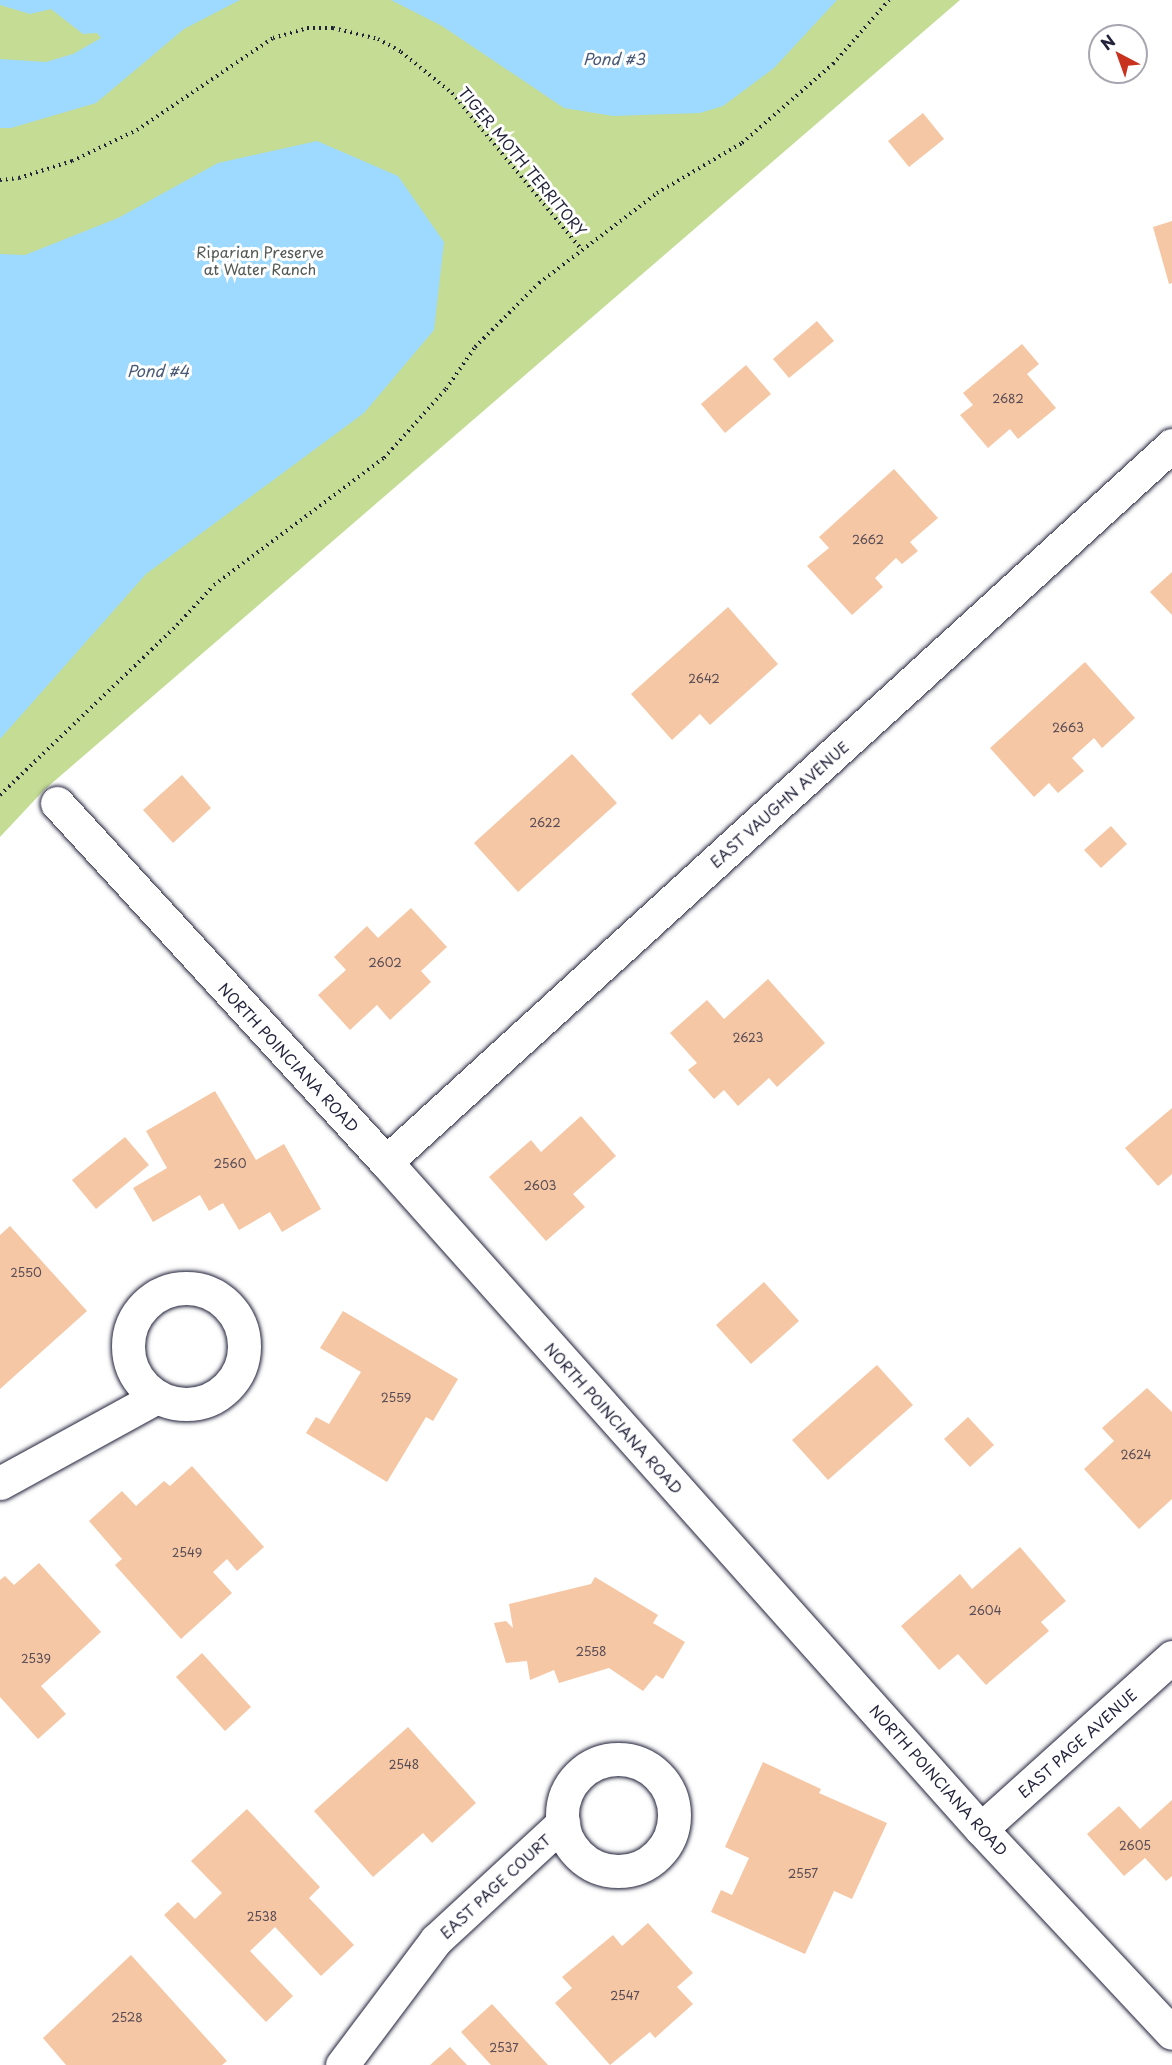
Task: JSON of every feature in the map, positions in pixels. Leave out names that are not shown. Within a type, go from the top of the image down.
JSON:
[{"type":"street","name":"EAST VAUGHN AVENUE","points":[[386,1162],[1172,445]]},
{"type":"street","name":"NORTH POINCIANA ROAD","points":[[57,803],[386,1162],[981,1829],[1172,2033]]},
{"type":"street","points":[[0,1483],[157,1397]]},
{"type":"street","name":"EAST PAGE AVENUE","points":[[981,1829],[1172,1657]]},
{"type":"street","name":"EAST PAGE COURT","points":[[342,2065],[436,1940],[563,1823]]},
{"type":"path","points":[[0,795],[177,625],[214,585],[384,458],[446,389],[475,347],[539,283],[580,248],[657,193],[742,143],[833,64],[889,0]]},
{"type":"path","name":"TIGER MOTH TERRITORY","points":[[0,180],[19,178],[72,161],[137,130],[273,38],[308,28],[333,28],[378,39],[401,52],[452,93],[580,248]]},
{"type":"green space","name":"Riparian Preserve at Water Ranch","points":[[0,0],[960,0],[44,790],[0,837]]},
{"type":"water","points":[[0,0],[240,0],[184,29],[96,103],[11,128],[0,128],[0,59],[46,62],[73,54],[101,38],[97,33],[83,34],[51,9],[30,14],[0,5]]},
{"type":"water","name":"Pond #3","points":[[391,0],[837,0],[774,68],[723,106],[700,113],[613,116],[564,108],[442,26]]},
{"type":"water","name":"Pond #4","points":[[317,141],[398,176],[444,242],[434,330],[364,413],[146,574],[0,739],[0,254],[25,255],[118,218],[218,163]]},
{"type":"building","points":[[923,113],[944,139],[909,167],[888,141]]},
{"type":"building","points":[[1172,221],[1172,283],[1169,284],[1153,227]]},
{"type":"building","points":[[817,321],[834,341],[789,378],[773,359]]},
{"type":"building","points":[[1022,344],[1039,364],[1027,374],[1056,408],[1018,439],[1010,429],[988,448],[960,415],[973,405],[963,393]]},
{"type":"building","points":[[746,365],[771,394],[725,433],[701,404]]},
{"type":"building","points":[[894,469],[938,518],[910,542],[918,551],[902,564],[896,558],[875,578],[883,587],[852,615],[807,566],[829,548],[819,537]]},
{"type":"building","points":[[1172,572],[1172,615],[1150,592]]},
{"type":"building","points":[[728,607],[778,664],[710,725],[700,714],[672,740],[631,694]]},
{"type":"building","points":[[1085,662],[1135,718],[1102,748],[1094,738],[1072,758],[1084,771],[1058,793],[1049,783],[1034,797],[990,748]]},
{"type":"building","points":[[572,754],[617,803],[518,892],[474,843]]},
{"type":"building","points":[[182,775],[211,808],[173,843],[143,810]]},
{"type":"building","points":[[1111,826],[1127,844],[1101,868],[1084,850]]},
{"type":"building","points":[[411,908],[447,947],[421,971],[431,982],[390,1020],[377,1005],[350,1030],[318,995],[346,970],[334,957],[367,926],[378,938]]},
{"type":"building","points":[[768,979],[825,1043],[777,1087],[769,1078],[738,1106],[724,1090],[714,1099],[688,1070],[697,1063],[670,1033],[707,1000],[724,1019]]},
{"type":"building","points":[[215,1091],[256,1160],[284,1144],[321,1209],[282,1232],[270,1212],[239,1230],[223,1203],[209,1211],[200,1195],[153,1222],[133,1188],[167,1168],[146,1131]]},
{"type":"building","points":[[1172,1108],[1172,1174],[1158,1186],[1125,1148]]},
{"type":"building","points":[[581,1116],[616,1156],[573,1194],[585,1207],[546,1241],[489,1177],[531,1140],[541,1152]]},
{"type":"building","points":[[125,1137],[149,1165],[96,1209],[72,1180]]},
{"type":"building","points":[[10,1226],[87,1311],[0,1389],[0,1235]]},
{"type":"building","points":[[764,1282],[799,1321],[751,1364],[716,1325]]},
{"type":"building","points":[[343,1311],[458,1379],[433,1421],[426,1417],[387,1482],[306,1433],[316,1417],[329,1424],[361,1372],[320,1348]]},
{"type":"building","points":[[877,1365],[913,1405],[828,1480],[792,1440]]},
{"type":"building","points":[[1147,1388],[1172,1412],[1172,1499],[1139,1529],[1084,1469],[1114,1441],[1102,1428]]},
{"type":"building","points":[[968,1417],[994,1445],[970,1467],[944,1439]]},
{"type":"building","points":[[192,1466],[264,1547],[237,1571],[227,1559],[213,1572],[232,1593],[181,1639],[115,1565],[122,1559],[89,1521],[122,1491],[136,1506],[164,1481],[170,1486]]},
{"type":"building","points":[[1020,1547],[1066,1601],[1041,1622],[1049,1631],[986,1685],[958,1654],[939,1670],[901,1626],[960,1574],[972,1589]]},
{"type":"building","points":[[39,1563],[101,1632],[41,1686],[66,1714],[38,1739],[0,1697],[0,1580],[5,1576],[14,1585]]},
{"type":"building","points":[[595,1577],[658,1615],[653,1623],[685,1642],[663,1679],[656,1675],[643,1691],[609,1668],[559,1683],[554,1670],[530,1680],[527,1661],[506,1663],[494,1623],[506,1621],[513,1628],[509,1604],[591,1584]]},
{"type":"building","points":[[202,1653],[251,1707],[225,1731],[176,1677]]},
{"type":"building","points":[[408,1727],[476,1803],[432,1843],[423,1833],[373,1877],[314,1811]]},
{"type":"building","points":[[763,1762],[821,1789],[819,1793],[887,1823],[852,1899],[834,1891],[805,1954],[711,1912],[721,1890],[732,1895],[749,1858],[725,1847]]},
{"type":"building","points":[[1172,1800],[1172,1876],[1166,1881],[1145,1858],[1124,1876],[1087,1834],[1119,1806],[1140,1829]]},
{"type":"building","points":[[247,1809],[320,1887],[309,1898],[354,1945],[321,1976],[275,1927],[250,1951],[293,1996],[266,2022],[164,1915],[178,1902],[195,1919],[222,1893],[191,1861]]},
{"type":"building","points":[[648,1923],[693,1973],[677,1987],[693,2004],[655,2038],[650,2032],[610,2065],[555,2003],[572,1988],[562,1977],[613,1935],[622,1946]]},
{"type":"building","points":[[131,1955],[227,2061],[222,2065],[66,2065],[43,2038]]},
{"type":"building","points":[[492,2004],[548,2065],[491,2065],[461,2032]]},
{"type":"building","points":[[450,2047],[467,2065],[430,2065]]}]
